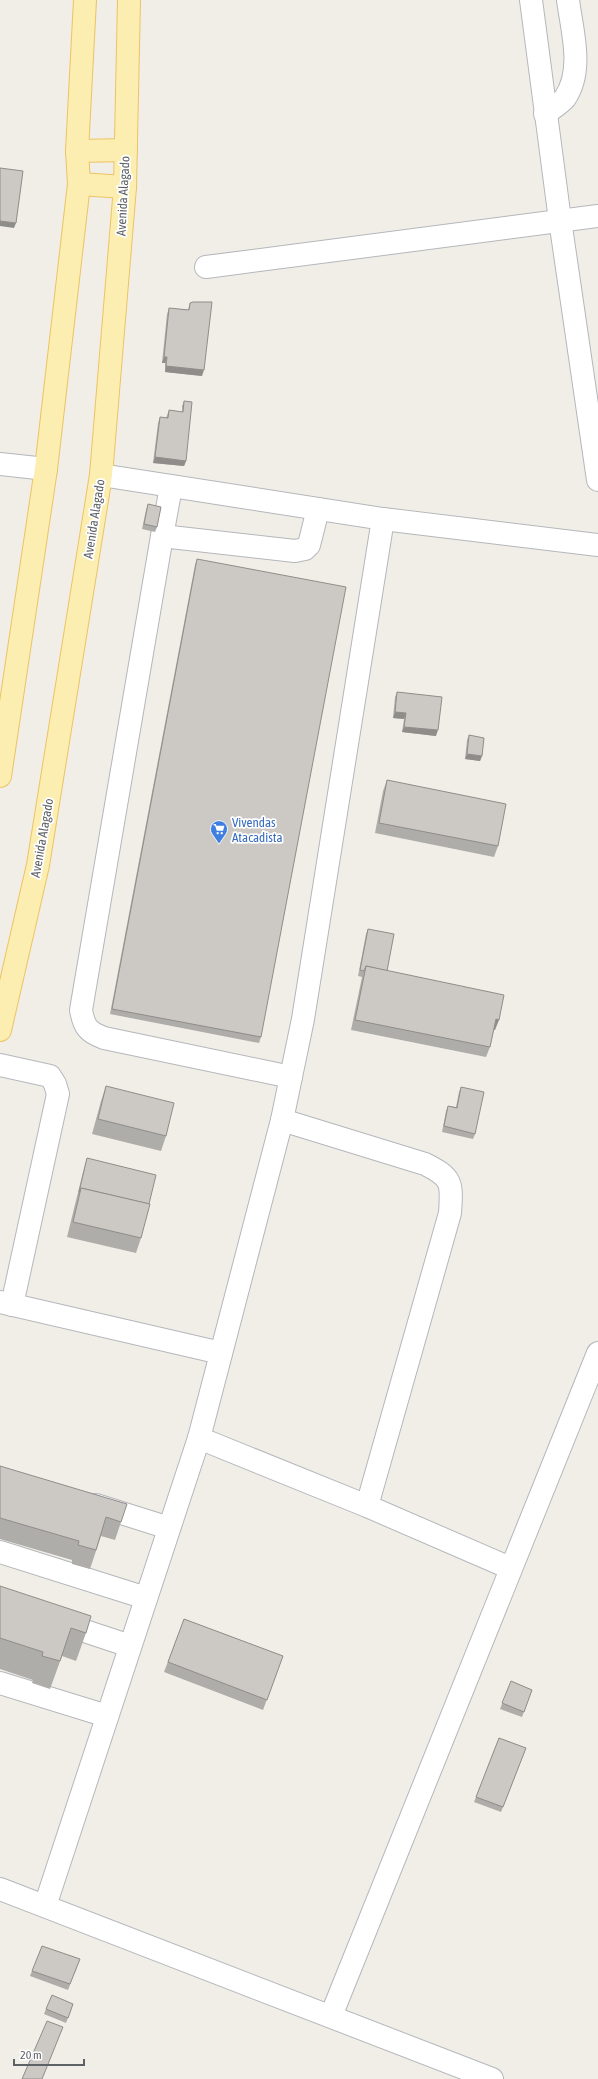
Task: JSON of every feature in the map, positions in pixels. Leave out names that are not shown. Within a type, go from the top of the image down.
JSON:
[{"type":"main road","points":[[0,775],[46,469],[79,184],[77,151],[85,0]]},
{"type":"main road","name":"Avenida Alagado","points":[[0,1030],[38,865],[101,475],[125,187],[129,0]]},
{"type":"main road","points":[[77,151],[126,150]]},
{"type":"main road","points":[[79,184],[125,187]]},
{"type":"street","points":[[531,0],[545,114],[598,480]]},
{"type":"street","points":[[545,114],[564,99],[574,81],[576,60],[568,0]]},
{"type":"street","points":[[206,267],[598,216]]},
{"type":"street","points":[[0,464],[46,469]]},
{"type":"street","points":[[101,475],[383,519],[598,545]]},
{"type":"street","points":[[171,487],[81,1010],[84,1024],[94,1034],[104,1038],[291,1077]]},
{"type":"street","points":[[162,536],[295,551],[305,549],[309,545],[318,509]]},
{"type":"street","points":[[45,1906],[199,1438],[282,1120],[303,1019],[383,519]]},
{"type":"street","points":[[0,1065],[50,1076],[55,1084],[58,1094],[6,1303],[221,1353]]},
{"type":"street","points":[[282,1120],[425,1164],[443,1173],[452,1189],[450,1212],[367,1506]]},
{"type":"street","points":[[331,2016],[510,1568],[598,1353]]},
{"type":"street","points":[[199,1438],[367,1506],[510,1568]]},
{"type":"street","points":[[74,1498],[169,1528]]},
{"type":"street","points":[[0,1552],[146,1598]]},
{"type":"street","points":[[0,1603],[130,1646]]},
{"type":"street","points":[[0,1684],[107,1716]]},
{"type":"street","points":[[0,1889],[492,2079]]},
{"type":"building","points":[[0,168],[23,171],[16,223],[0,221]]},
{"type":"building","points":[[212,302],[204,370],[166,366],[167,357],[164,357],[169,308],[189,310],[190,303]]},
{"type":"building","points":[[184,401],[192,402],[186,461],[155,457],[160,417],[168,418],[169,410],[183,412]]},
{"type":"building","points":[[148,504],[161,507],[157,527],[144,524]]},
{"type":"building","name":"Vivendas Atacadista","points":[[197,559],[346,587],[261,1037],[112,1009]]},
{"type":"building","points":[[397,692],[442,697],[438,730],[404,727],[406,713],[395,712]]},
{"type":"building","points":[[469,735],[484,738],[482,756],[467,754]]},
{"type":"building","points":[[387,780],[506,804],[498,846],[379,823]]},
{"type":"building","points":[[368,929],[394,934],[387,971],[366,966],[364,971],[360,970]]},
{"type":"building","points":[[366,966],[504,995],[499,1020],[496,1019],[490,1047],[355,1020]]},
{"type":"building","points":[[106,1086],[174,1103],[166,1136],[98,1119]]},
{"type":"building","points":[[461,1087],[484,1092],[475,1134],[444,1126],[448,1106],[457,1108]]},
{"type":"building","points":[[87,1158],[156,1175],[149,1204],[81,1188],[79,1192]]},
{"type":"building","points":[[81,1188],[150,1204],[141,1238],[73,1222]]},
{"type":"building","points":[[0,1466],[127,1504],[121,1522],[106,1517],[96,1550],[78,1545],[79,1541],[0,1518]]},
{"type":"building","points":[[0,1586],[91,1616],[86,1633],[71,1628],[60,1661],[42,1656],[43,1652],[0,1638]]},
{"type":"building","points":[[184,1619],[283,1656],[267,1700],[168,1662]]},
{"type":"building","points":[[511,1681],[532,1690],[524,1712],[502,1703]]},
{"type":"building","points":[[499,1738],[526,1748],[503,1807],[476,1797]]},
{"type":"building","points":[[42,1946],[80,1959],[70,1984],[32,1971]]},
{"type":"building","points":[[52,1995],[73,2004],[68,2018],[46,2009]]},
{"type":"building","points":[[47,2021],[63,2027],[42,2079],[22,2079]]},
{"type":"place","name":"Vivendas Atacadista","points":[[219,844]]}]
